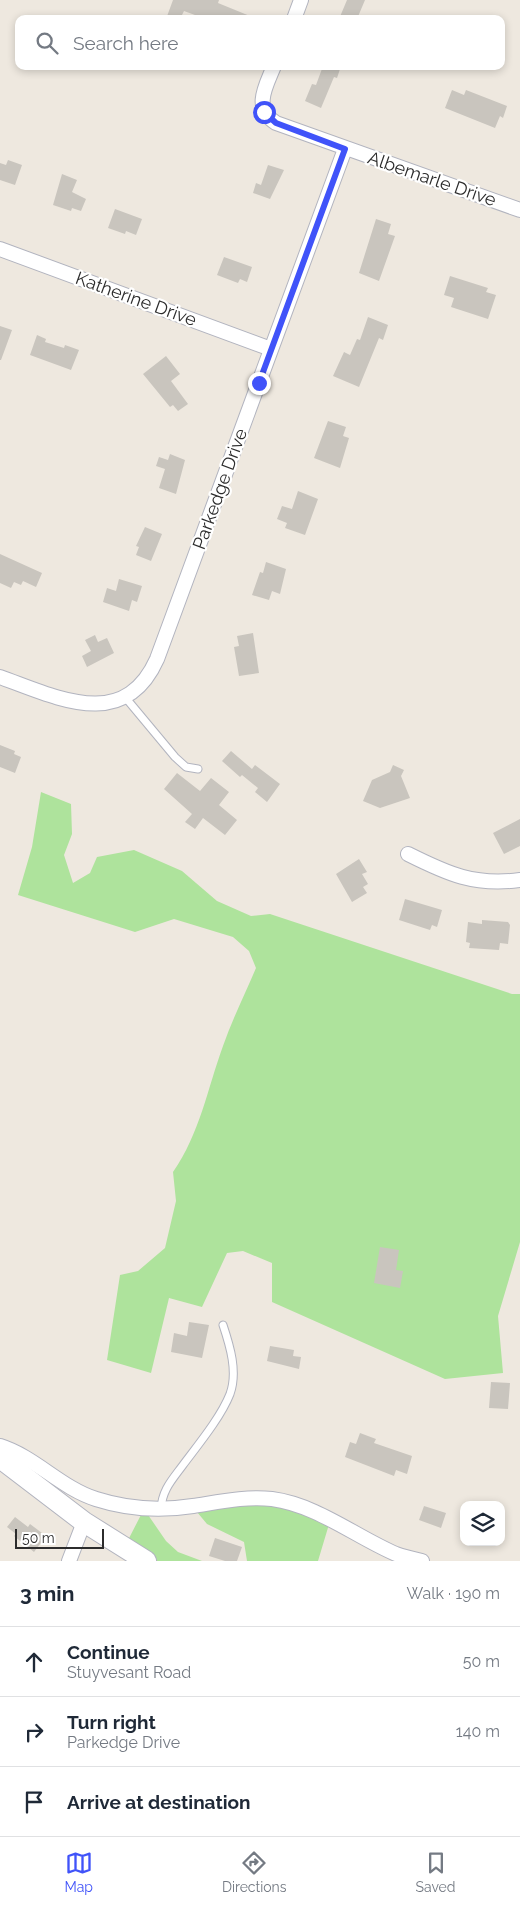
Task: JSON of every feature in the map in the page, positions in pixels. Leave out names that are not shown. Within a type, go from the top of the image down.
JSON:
[{"type":"street","points":[[296,15],[302,0]]},
{"type":"street","name":"Albemarle Drive","points":[[272,70],[262,96],[262,105],[269,118],[345,149],[520,210]]},
{"type":"street","name":"Parkedge Drive","points":[[0,677],[77,703],[94,705],[125,697],[142,685],[157,660],[345,149]]},
{"type":"street","name":"Katherine Drive","points":[[0,249],[271,348]]},
{"type":"street","points":[[408,854],[443,871],[468,880],[480,882],[520,880]]},
{"type":"street","points":[[0,1446],[95,1499],[144,1509],[161,1509],[242,1499],[274,1499],[302,1508],[398,1555],[422,1561]]},
{"type":"street","points":[[0,1458],[84,1522],[146,1561]]},
{"type":"street","points":[[69,1561],[84,1522]]},
{"type":"lane","points":[[125,697],[175,757],[186,767],[198,769]]},
{"type":"lane","points":[[161,1509],[162,1494],[194,1450],[230,1394],[232,1365],[230,1345],[223,1325]]},
{"type":"green space","points":[[41,792],[71,804],[72,834],[64,855],[73,883],[90,873],[97,857],[134,850],[182,871],[217,901],[251,916],[270,914],[512,994],[520,994],[520,1242],[498,1316],[503,1373],[445,1379],[272,1302],[272,1263],[243,1251],[227,1253],[202,1307],[169,1298],[151,1373],[107,1360],[120,1275],[138,1271],[165,1248],[176,1201],[173,1172],[190,1142],[234,1017],[256,968],[249,951],[233,937],[174,919],[135,932],[18,895],[32,847]]},
{"type":"green space","points":[[258,1498],[330,1521],[318,1561],[247,1561],[244,1542],[207,1524],[192,1506]]},
{"type":"green space","points":[[144,1509],[166,1541],[178,1552],[202,1561],[146,1561],[124,1548]]},
{"type":"building","points":[[173,0],[219,0],[218,3],[247,15],[195,15],[184,11],[182,15],[167,15]]},
{"type":"building","points":[[347,0],[365,0],[359,15],[341,15]]},
{"type":"building","points":[[322,70],[340,70],[337,78],[334,77],[321,108],[305,101],[312,84],[316,85]]},
{"type":"building","points":[[452,90],[464,95],[466,90],[507,106],[503,118],[500,116],[495,128],[445,108]]},
{"type":"building","points":[[8,160],[22,165],[15,185],[0,180],[0,163],[6,165]]},
{"type":"building","points":[[268,165],[284,170],[270,199],[253,193],[256,183],[261,185]]},
{"type":"building","points":[[62,174],[77,180],[72,192],[86,199],[81,211],[72,208],[71,211],[53,205]]},
{"type":"building","points":[[115,209],[142,219],[136,235],[126,231],[125,234],[108,228]]},
{"type":"building","points":[[376,219],[391,224],[388,234],[395,236],[379,281],[359,273]]},
{"type":"building","points":[[224,257],[252,267],[247,282],[240,279],[238,283],[217,275]]},
{"type":"building","points":[[450,276],[488,288],[486,292],[496,295],[488,319],[451,307],[454,298],[444,295]]},
{"type":"building","points":[[368,317],[388,325],[383,340],[379,338],[359,387],[333,376],[344,352],[350,355],[357,339],[360,340]]},
{"type":"building","points":[[0,326],[12,330],[1,360],[0,360]]},
{"type":"building","points":[[37,335],[46,339],[45,342],[64,348],[65,345],[79,350],[71,370],[30,355]]},
{"type":"building","points":[[166,356],[180,374],[171,381],[188,404],[178,411],[173,405],[170,407],[143,374]]},
{"type":"building","points":[[328,421],[346,427],[343,436],[349,438],[340,468],[314,458]]},
{"type":"building","points":[[170,454],[185,460],[176,494],[159,488],[165,469],[156,466],[159,457],[168,460]]},
{"type":"building","points":[[298,491],[318,499],[305,535],[285,528],[287,523],[277,519],[282,506],[292,509]]},
{"type":"building","points":[[145,527],[162,534],[151,561],[136,555],[139,547],[136,546]]},
{"type":"building","points":[[0,554],[42,573],[36,587],[23,581],[21,585],[14,582],[11,588],[0,583]]},
{"type":"building","points":[[266,562],[286,569],[280,594],[272,591],[269,600],[252,595],[260,572],[263,573]]},
{"type":"building","points":[[119,579],[142,586],[137,602],[132,600],[129,611],[103,602],[107,588],[116,591]]},
{"type":"building","points":[[253,633],[259,673],[239,676],[234,647],[239,646],[237,636]]},
{"type":"building","points":[[95,635],[98,642],[107,638],[114,653],[87,667],[82,656],[91,651],[85,640]]},
{"type":"building","points":[[0,745],[15,751],[14,754],[21,757],[15,773],[0,767]]},
{"type":"building","points":[[231,751],[252,769],[255,765],[280,784],[267,802],[255,792],[258,788],[242,775],[240,777],[222,761]]},
{"type":"building","points":[[393,765],[404,770],[401,776],[410,798],[380,808],[363,801],[372,780],[390,772]]},
{"type":"building","points":[[177,773],[200,791],[211,778],[229,792],[219,805],[237,820],[225,835],[203,818],[195,829],[185,822],[192,814],[164,789]]},
{"type":"building","points":[[520,819],[520,846],[504,854],[493,833]]},
{"type":"building","points":[[359,859],[367,872],[362,874],[368,884],[363,887],[367,893],[352,902],[336,874]]},
{"type":"building","points":[[405,899],[442,910],[437,927],[432,925],[430,930],[399,920]]},
{"type":"building","points":[[482,920],[508,922],[510,925],[508,944],[500,943],[499,950],[469,948],[470,943],[466,942],[468,922],[482,924]]},
{"type":"building","points":[[380,1247],[399,1250],[396,1270],[403,1271],[400,1288],[374,1283]]},
{"type":"building","points":[[189,1322],[209,1325],[202,1358],[171,1352],[174,1333],[187,1336]]},
{"type":"building","points":[[270,1346],[294,1350],[293,1356],[301,1357],[299,1369],[267,1361]]},
{"type":"building","points":[[491,1382],[510,1383],[508,1409],[489,1408]]},
{"type":"building","points":[[360,1433],[376,1439],[374,1443],[412,1456],[407,1474],[396,1470],[394,1476],[345,1457],[350,1442],[356,1444]]},
{"type":"building","points":[[424,1506],[446,1513],[441,1528],[419,1520]]},
{"type":"building","points":[[15,1517],[28,1527],[30,1524],[46,1536],[34,1552],[14,1536],[16,1534],[7,1527]]},
{"type":"building","points":[[215,1538],[242,1547],[237,1561],[225,1561],[209,1556]]},
{"type":"route","points":[[259,383],[345,149],[276,123],[264,112]]}]
